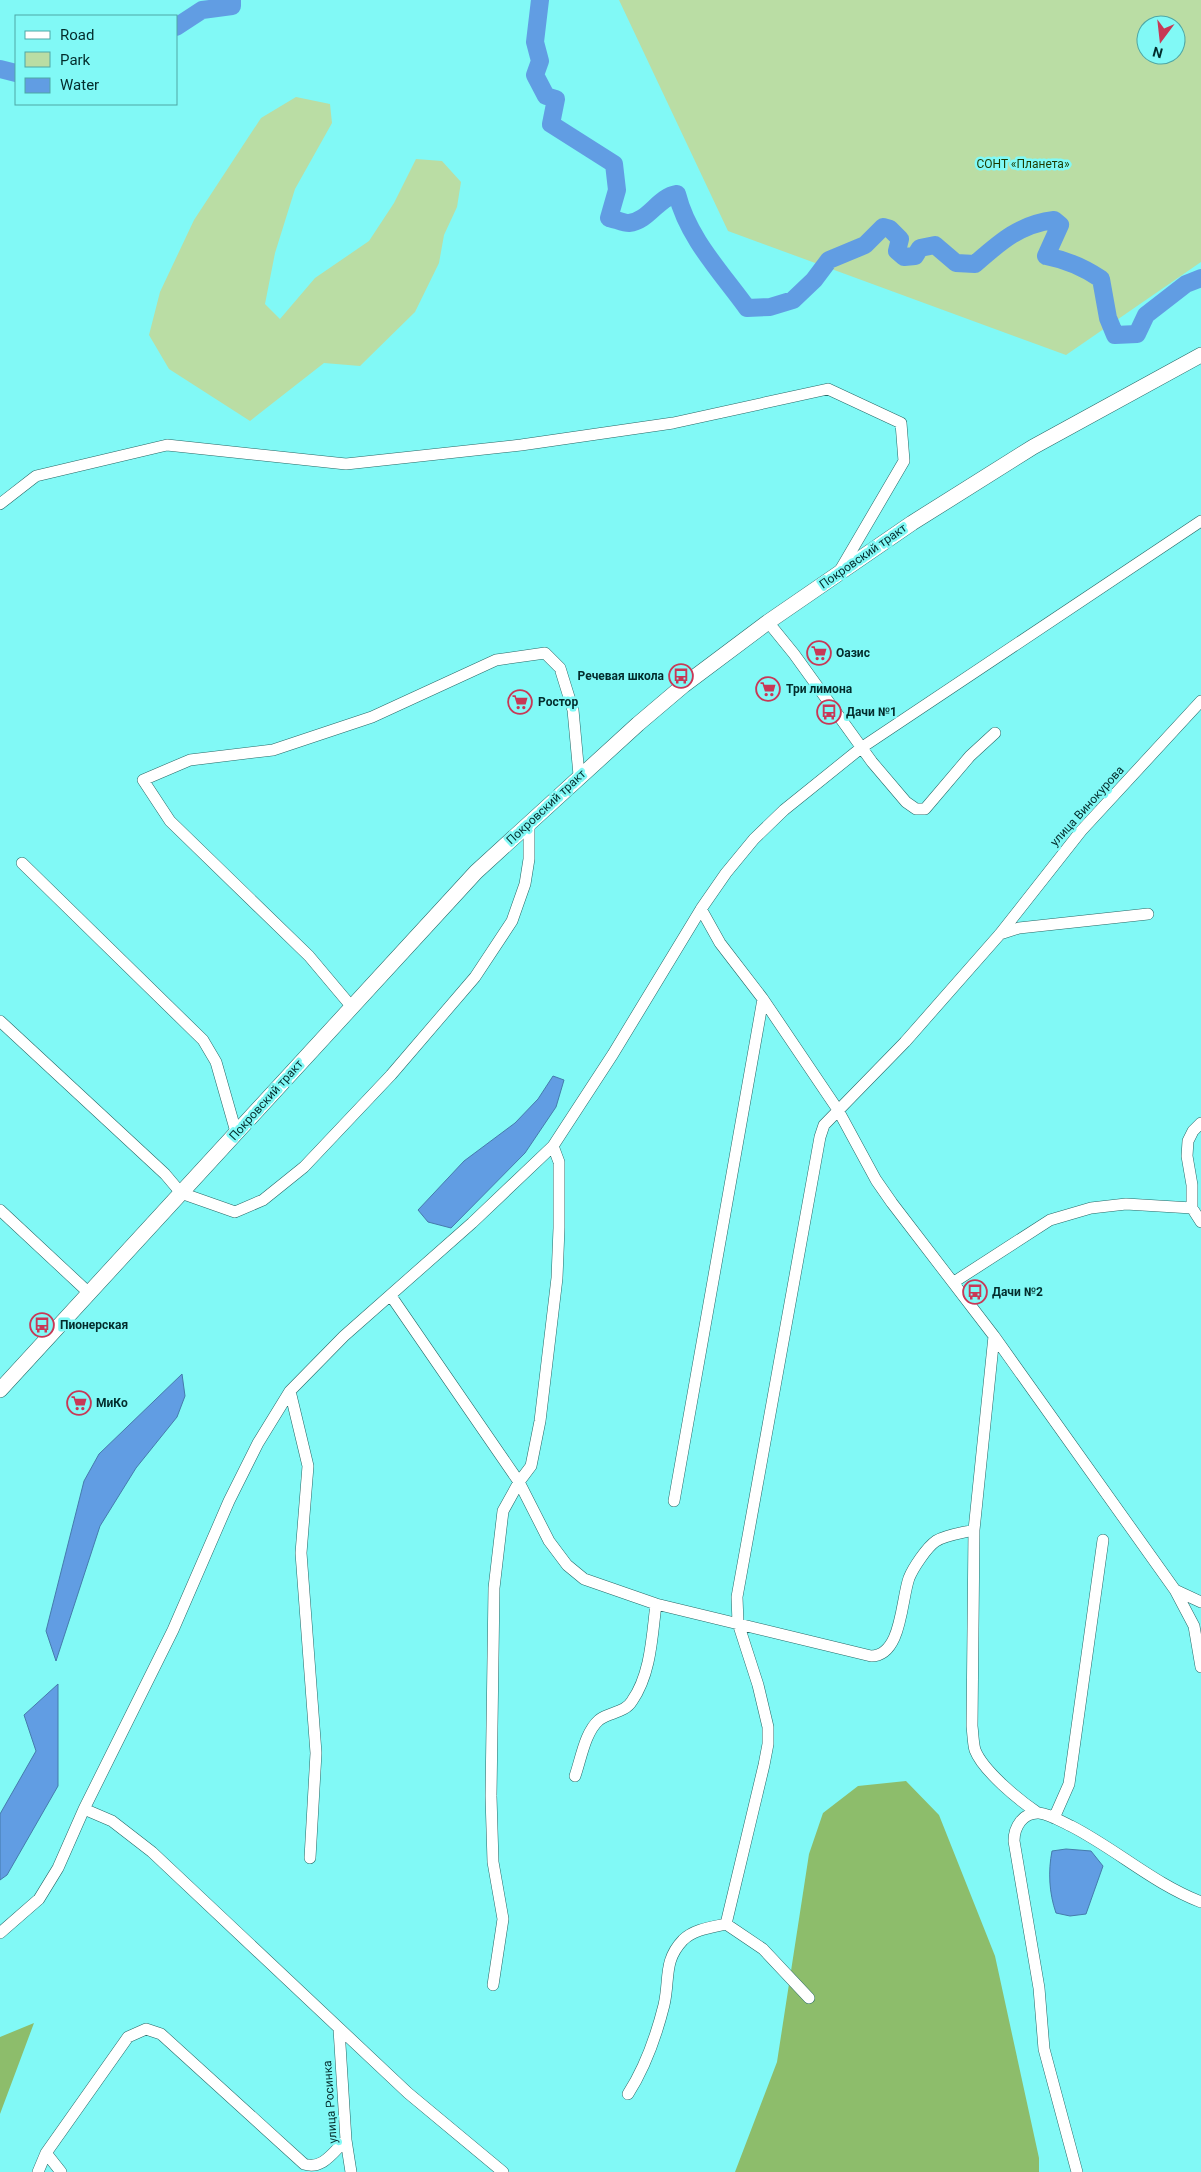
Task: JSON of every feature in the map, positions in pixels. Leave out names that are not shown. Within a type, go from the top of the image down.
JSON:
[{"type":"main road","name":"Покровский тракт","points":[[0,1390],[476,872],[579,775],[684,685],[768,622],[912,522],[1033,447],[1201,355]]},
{"type":"street","points":[[0,504],[36,476],[167,445],[346,464],[521,445],[673,423],[828,389],[901,423],[904,461],[838,574]]},
{"type":"street","points":[[0,1933],[8,1928],[38,1899],[58,1868],[84,1809],[173,1630],[233,1493],[258,1443],[290,1391],[344,1336],[391,1296],[553,1146],[613,1054],[701,909],[726,873],[754,839],[784,810],[861,748],[1200,524]]},
{"type":"street","points":[[768,622],[794,654],[861,748],[906,802],[916,809],[925,808],[970,756],[995,732]]},
{"type":"street","points":[[351,1006],[309,956],[170,821],[143,780],[190,760],[273,750],[372,717],[496,660],[545,653],[560,668],[573,710],[579,775]]},
{"type":"street","name":"улица Винокурова","points":[[726,1924],[768,1744],[768,1727],[758,1685],[738,1623],[737,1597],[820,1137],[824,1125],[905,1042],[1000,934],[1081,831],[1201,702]]},
{"type":"street","points":[[0,1021],[165,1174],[181,1193],[235,1212],[264,1200],[304,1167],[391,1075],[475,977],[512,920],[525,884],[529,859],[529,822]]},
{"type":"street","points":[[22,863],[203,1040],[216,1062],[236,1132]]},
{"type":"street","points":[[701,909],[720,943],[763,999],[838,1110],[876,1180],[994,1336],[1198,1624],[1201,1667]]},
{"type":"street","points":[[1000,934],[1019,928],[1148,914]]},
{"type":"street","points":[[674,1501],[763,999]]},
{"type":"street","points":[[1201,1123],[1193,1131],[1188,1141],[1192,1208],[1201,1222]]},
{"type":"street","points":[[493,1985],[503,1919],[493,1862],[491,1796],[494,1588],[503,1511],[519,1482],[531,1466],[540,1421],[557,1278],[560,1187],[558,1162],[553,1146]]},
{"type":"street","points":[[954,1282],[1050,1220],[1091,1208],[1126,1204],[1192,1208]]},
{"type":"street","points":[[0,1210],[89,1293]]},
{"type":"street","points":[[391,1296],[519,1482],[549,1541],[567,1564],[584,1579],[656,1604],[871,1656],[880,1656],[888,1650],[900,1623],[908,1579],[915,1566],[936,1541],[974,1530]]},
{"type":"street","points":[[994,1336],[974,1530],[972,1726],[976,1750],[985,1764],[1018,1800],[1038,1813],[1054,1818],[1108,1846],[1171,1888],[1201,1902]]},
{"type":"street","points":[[290,1391],[308,1466],[301,1553],[316,1753],[310,1858]]},
{"type":"street","points":[[1054,1818],[1069,1784],[1103,1540]]},
{"type":"street","points":[[1175,1590],[1201,1602]]},
{"type":"street","points":[[575,1776],[592,1728],[600,1719],[617,1713],[631,1704],[642,1684],[651,1642],[656,1604]]},
{"type":"street","points":[[84,1809],[112,1821],[152,1852],[408,2093],[503,2172]]},
{"type":"street","points":[[1038,1813],[1019,1822],[1014,1832],[1014,1841],[1039,1988],[1044,2049],[1077,2172]]},
{"type":"street","points":[[628,2094],[643,2071],[654,2043],[664,2002],[669,1959],[684,1938],[704,1928],[726,1924],[763,1949],[809,1998]]},
{"type":"street","points":[[38,2172],[46,2153],[128,2037],[146,2029],[161,2034],[304,2164],[313,2167],[321,2164],[346,2140]]},
{"type":"street","name":"улица Росинка","points":[[339,2029],[346,2140],[351,2172]]},
{"type":"street","points":[[46,2153],[61,2172]]},
{"type":"green space","name":"СОНТ «Планета»","points":[[619,0],[1201,0],[1201,262],[1066,355],[728,231]]},
{"type":"green space","points":[[296,97],[330,104],[332,123],[295,189],[275,253],[265,304],[280,319],[315,278],[369,241],[394,203],[416,159],[442,161],[461,182],[457,207],[444,235],[439,263],[415,312],[360,366],[324,363],[250,421],[169,369],[149,335],[160,292],[194,220],[261,118]]},
{"type":"green space","points":[[906,1781],[939,1815],[995,1956],[1039,2158],[1039,2172],[735,2172],[777,2062],[809,1854],[823,1813],[858,1786]]},
{"type":"green space","points":[[34,2023],[0,2114],[0,2037]]},
{"type":"water","points":[[553,1076],[564,1080],[556,1107],[525,1153],[451,1228],[428,1222],[418,1210],[464,1161],[515,1123],[538,1099]]},
{"type":"water","points":[[182,1374],[185,1396],[177,1417],[136,1468],[100,1526],[56,1661],[46,1631],[84,1481],[99,1454]]},
{"type":"water","points":[[58,1684],[58,1786],[7,1875],[0,1880],[0,1814],[36,1751],[24,1715]]},
{"type":"water","points":[[1066,1849],[1091,1851],[1103,1866],[1086,1914],[1070,1916],[1056,1913],[1050,1882],[1052,1851]]},
{"type":"waterway","points":[[178,26],[202,10],[232,6],[232,0]]},
{"type":"waterway","points":[[540,0],[535,42],[540,61],[535,75],[546,96],[556,99],[551,124],[614,164],[617,190],[609,218],[627,223],[636,221],[670,196],[677,194],[682,210],[697,240],[747,308],[770,307],[793,300],[814,280],[829,260],[865,245],[883,227],[890,229],[900,239],[897,251],[904,257],[915,256],[920,248],[935,245],[956,263],[975,264],[1011,235],[1031,225],[1054,220],[1060,225],[1046,256],[1075,264],[1101,279],[1108,318],[1115,335],[1137,334],[1146,315],[1186,284],[1201,278]]},
{"type":"waterway","points":[[0,69],[15,73]]},
{"type":"place","name":"Оазис","points":[[819,653]]},
{"type":"place","name":"Речевая школа","points":[[681,676]]},
{"type":"place","name":"Три лимона","points":[[768,689]]},
{"type":"place","name":"Ростор","points":[[520,702]]},
{"type":"place","name":"Дачи №1","points":[[829,712]]},
{"type":"place","name":"Дачи №2","points":[[975,1292]]},
{"type":"place","name":"Пионерская","points":[[42,1325]]},
{"type":"place","name":"МиКо","points":[[79,1403]]}]
